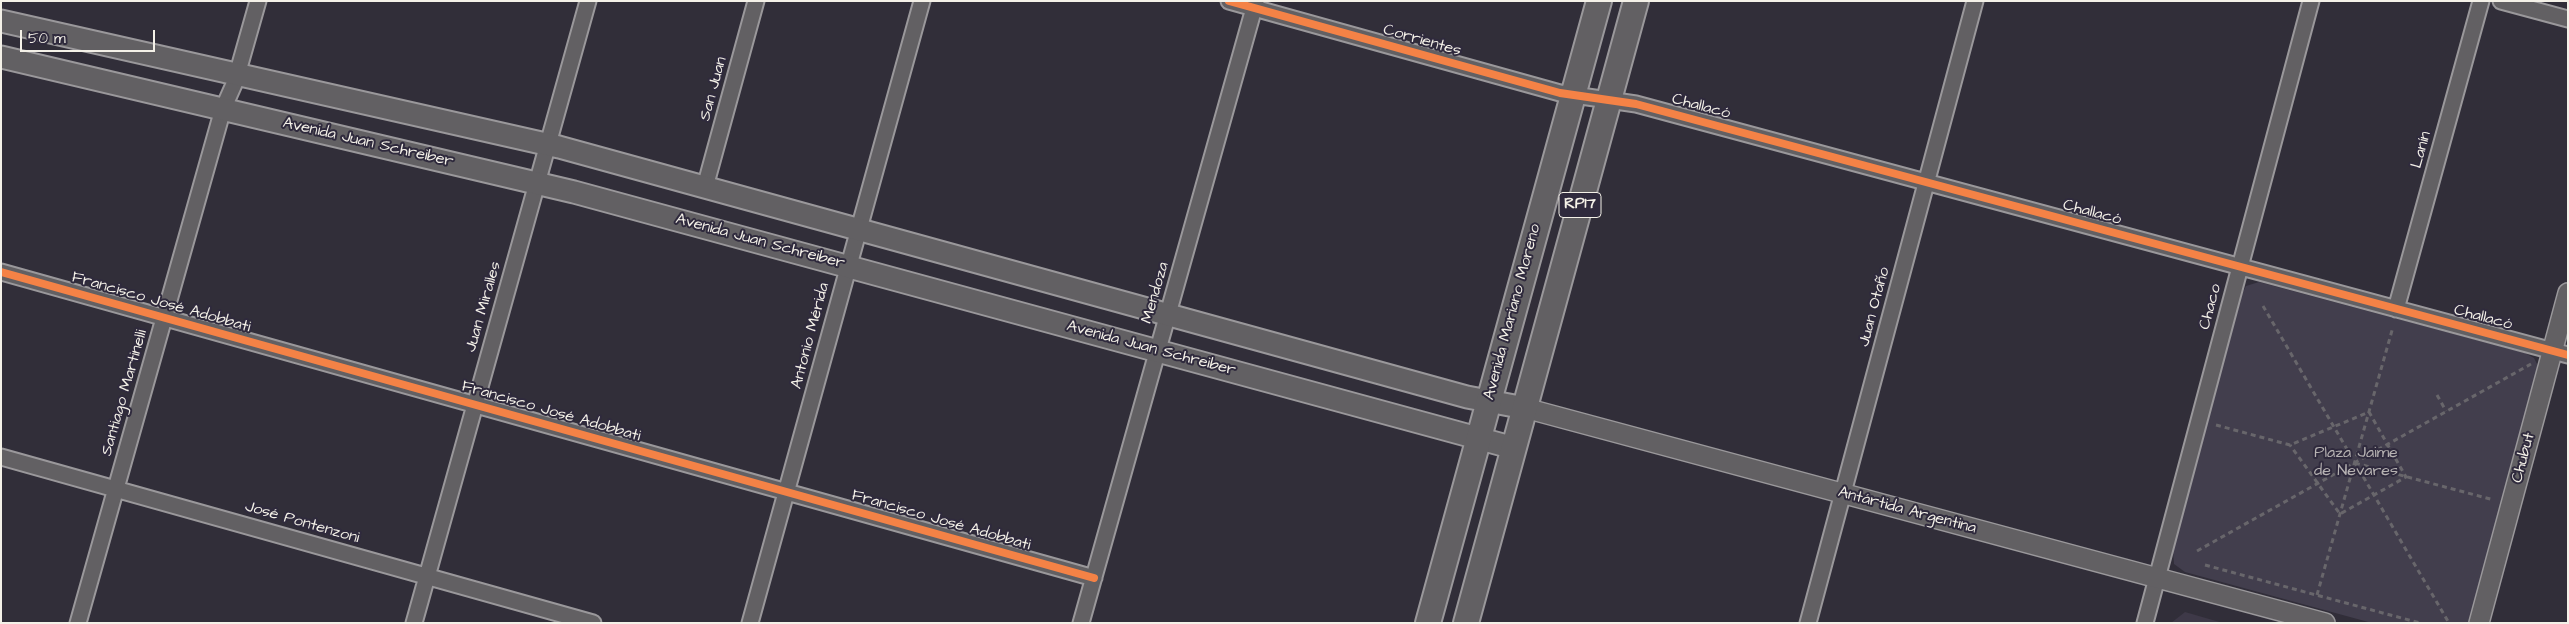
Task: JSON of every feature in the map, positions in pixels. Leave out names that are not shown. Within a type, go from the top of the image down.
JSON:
[{"type":"main road","name":"Avenida Mariano Moreno","points":[[1428,623],[1599,1]]},
{"type":"main road","name":"RP17","points":[[1466,623],[1636,1]]},
{"type":"main road","points":[[1,21],[548,144],[1473,398],[1489,400]]},
{"type":"main road","name":"Avenida Juan Schreiber","points":[[1,57],[537,182],[1514,448]]},
{"type":"main road","name":"Antártida Argentina","points":[[1489,400],[1525,408]]},
{"type":"street","name":"Santiago Martinelli","points":[[78,623],[223,109],[238,74],[258,1]]},
{"type":"street","name":"Juan Miralles","points":[[414,623],[588,1]]},
{"type":"street","name":"San Juan","points":[[705,187],[756,1]]},
{"type":"street","name":"Antonio Mérida","points":[[750,623],[922,1]]},
{"type":"street","name":"Corrientes","points":[[1229,1],[1255,5],[1573,96],[1609,100]]},
{"type":"street","name":"Juan Otaño","points":[[1808,623],[1975,1]]},
{"type":"street","name":"Chaco","points":[[2145,623],[2311,1]]},
{"type":"street","name":"Lanín","points":[[2396,309],[2481,1]]},
{"type":"street","points":[[2501,1],[2568,19]]},
{"type":"street","name":"Mendoza","points":[[1081,623],[1255,5]]},
{"type":"street","name":"Challacó","points":[[1609,100],[1636,104],[2560,353]]},
{"type":"street","name":"Francisco José Adobbati","points":[[1,272],[1094,578]]},
{"type":"street","name":"Chubut","points":[[2479,623],[2560,353],[2568,293]]},
{"type":"street","name":"Antártida Argentina","points":[[1525,408],[2325,623]]},
{"type":"street","name":"José Pontenzoni","points":[[1,458],[593,623]]},
{"type":"path","points":[[2263,306],[2449,623]]},
{"type":"path","points":[[2383,324],[2402,329]]},
{"type":"path","points":[[2317,595],[2393,326]]},
{"type":"path","points":[[2522,361],[2531,364]]},
{"type":"path","points":[[2197,551],[2536,361]]},
{"type":"path","points":[[2528,373],[2531,364]]},
{"type":"path","points":[[2437,395],[2446,411]]},
{"type":"path","points":[[2216,425],[2290,445],[2369,412]]},
{"type":"path","points":[[2369,412],[2406,477]]},
{"type":"path","points":[[2290,445],[2340,514]]},
{"type":"path","points":[[2354,463],[2494,500]]},
{"type":"path","points":[[2340,514],[2406,477]]},
{"type":"path","points":[[2492,510],[2496,491]]},
{"type":"path","points":[[2205,565],[2420,623]]},
{"type":"shaded area","points":[[2185,612],[2223,623],[2171,623]]},
{"type":"green space","name":"Plaza Jaime de Nevares","points":[[2259,282],[2525,353],[2534,358],[2537,364],[2537,372],[2469,623],[2372,623],[2185,572],[2174,564],[2173,551],[2242,294],[2246,286]]},
{"type":"cycle path","points":[[1229,1],[1560,93],[1636,104],[2568,355]]},
{"type":"cycle path","points":[[1,272],[1094,578]]}]
